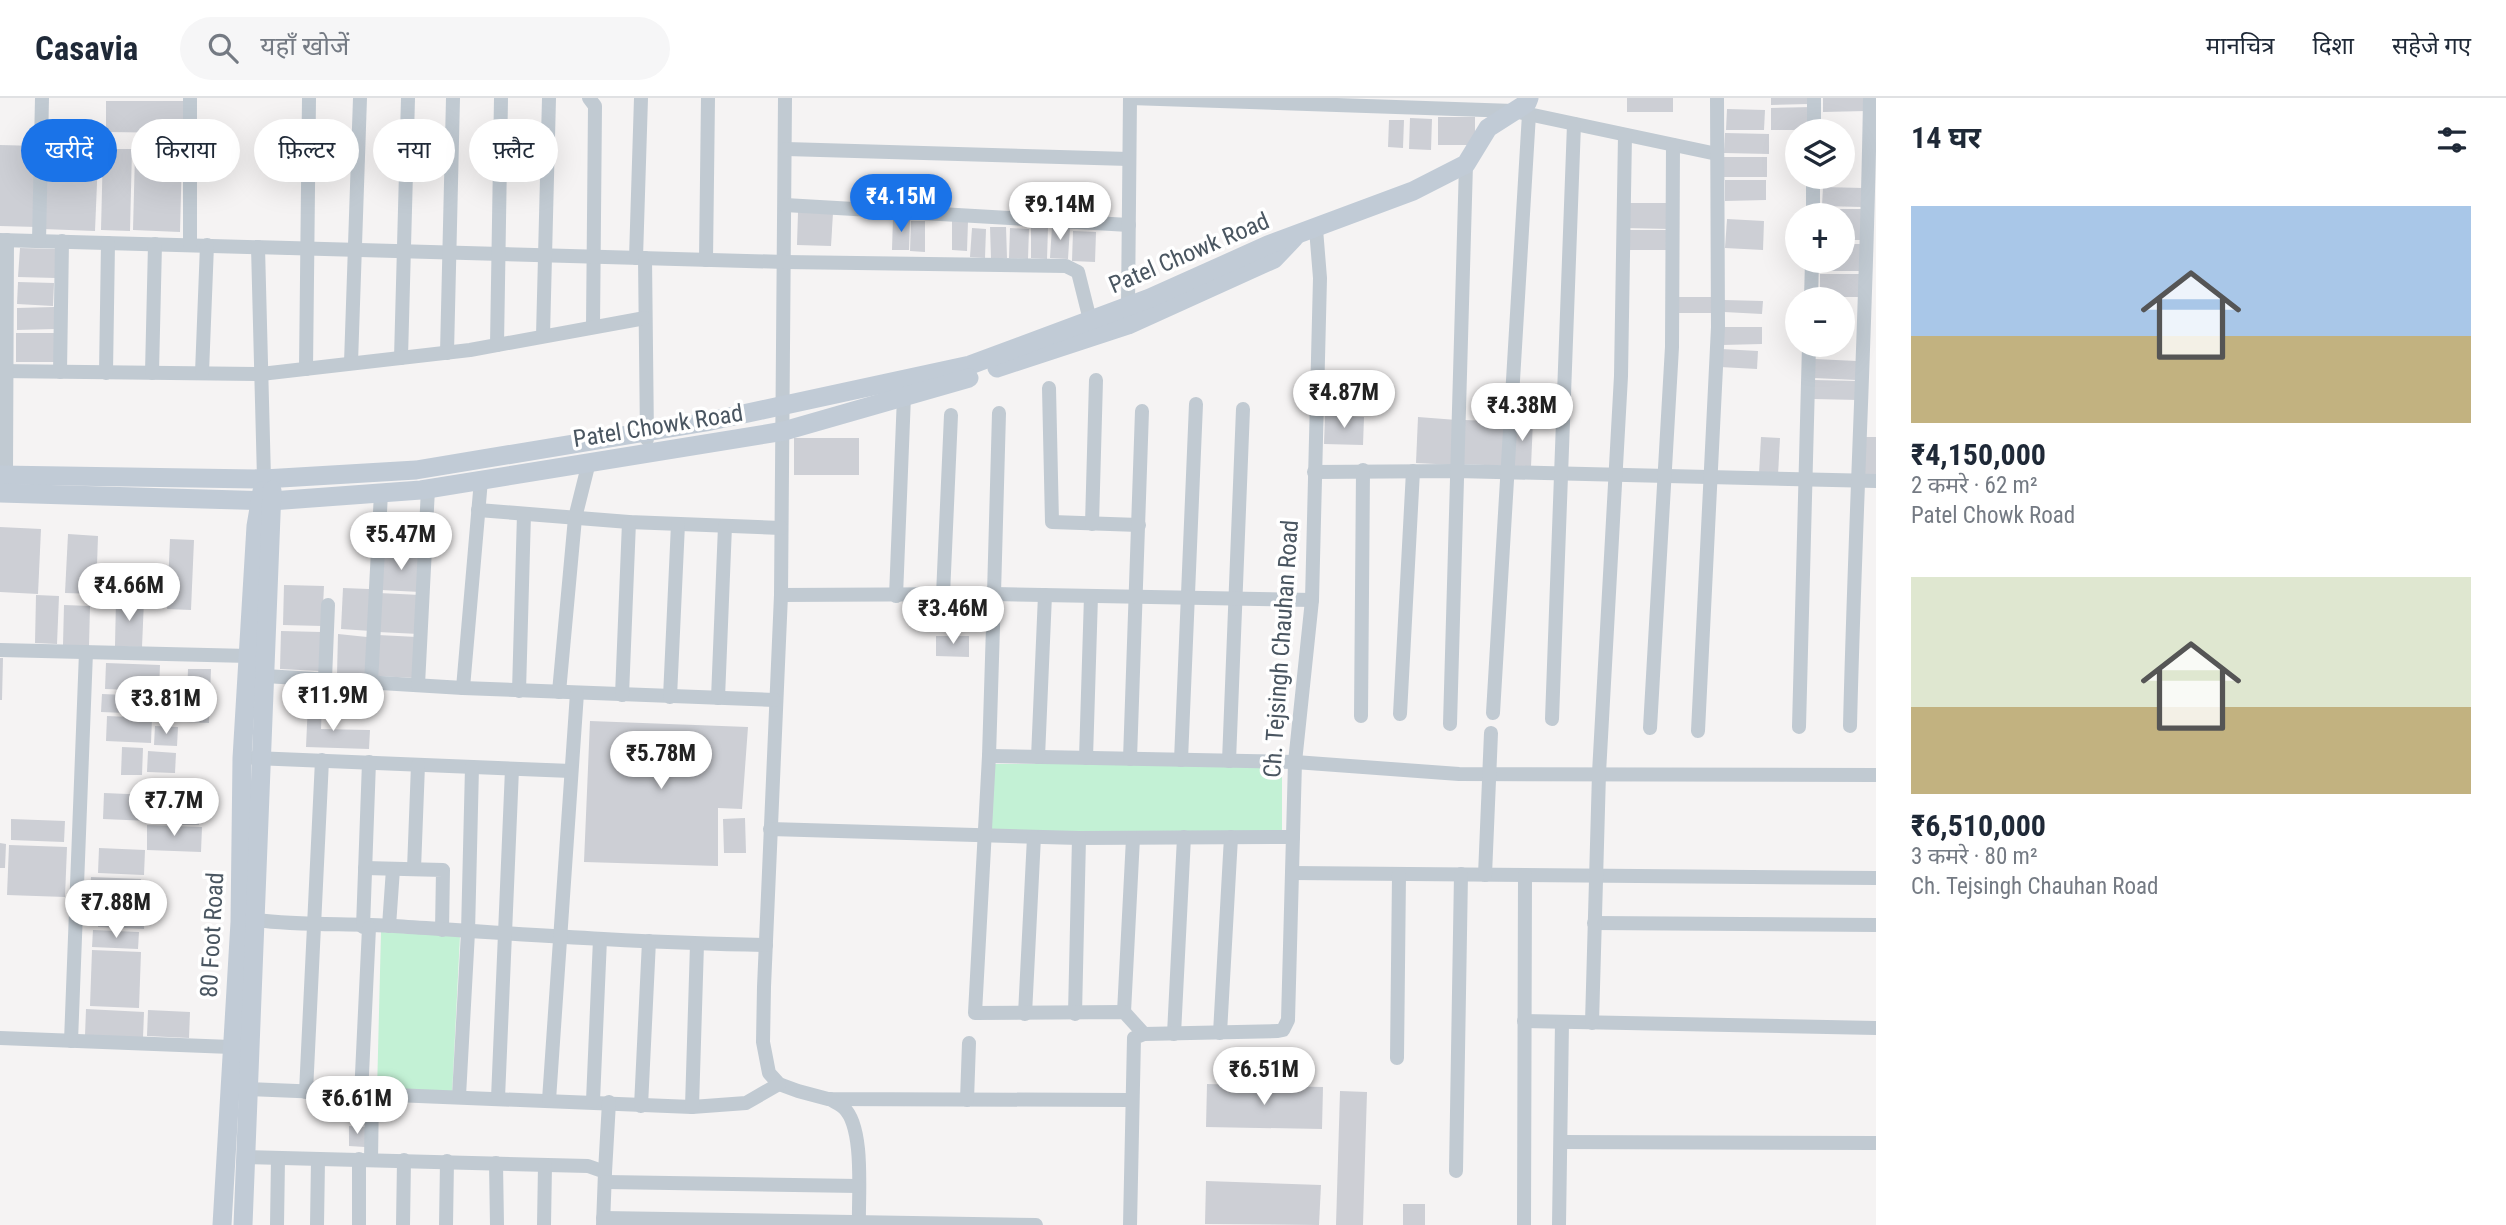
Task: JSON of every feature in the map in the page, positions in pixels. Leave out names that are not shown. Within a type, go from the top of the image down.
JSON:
[{"type":"street","points":[[39,241],[43,98]]},
{"type":"street","points":[[190,98],[190,245]]},
{"type":"street","points":[[306,369],[309,98]]},
{"type":"street","points":[[352,363],[359,98]]},
{"type":"street","points":[[401,358],[408,98]]},
{"type":"street","points":[[447,353],[453,98]]},
{"type":"street","points":[[497,345],[501,98]]},
{"type":"street","points":[[543,336],[549,98]]},
{"type":"street","points":[[589,98],[596,106],[593,327]]},
{"type":"street","points":[[641,98],[641,258],[648,442]]},
{"type":"street","points":[[706,260],[708,98]]},
{"type":"street","points":[[785,98],[781,595],[774,701],[765,1057],[769,1073],[779,1084],[828,1099],[844,1108],[855,1129],[859,1223]]},
{"type":"street","points":[[1128,306],[1130,98],[1462,104],[1524,108],[1574,124],[1717,154]]},
{"type":"street","points":[[1698,731],[1718,327],[1717,98]]},
{"type":"street","points":[[1814,98],[1814,119]]},
{"type":"street","points":[[1850,726],[1856,480],[1867,314],[1870,98]]},
{"type":"street","points":[[1450,724],[1466,164],[1488,128],[1524,108]]},
{"type":"street","points":[[1493,713],[1508,472],[1524,108]]},
{"type":"street","points":[[1552,719],[1574,124]]},
{"type":"street","points":[[1592,1023],[1599,773],[1621,376],[1625,135]]},
{"type":"street","points":[[1650,728],[1672,347],[1673,145]]},
{"type":"street","points":[[786,149],[1129,159]]},
{"type":"street","points":[[1294,237],[1413,191],[1466,164]]},
{"type":"street","points":[[785,205],[1129,225]]},
{"type":"street","name":"Ch. Tejsingh Chauhan Road","points":[[1220,1033],[1283,1030],[1288,1020],[1295,762],[1312,600],[1320,278],[1316,229]]},
{"type":"street","name":"Patel Chowk Road","points":[[2,481],[266,501],[428,489],[589,462],[648,442],[783,406],[970,365],[1128,306],[1268,245],[1294,237]]},
{"type":"street","name":"Patel Chowk Road","points":[[2,481],[268,479],[416,470],[648,442],[784,430],[904,396],[1128,325],[1274,259],[1294,237]]},
{"type":"street","points":[[2,481],[4,240],[451,254],[1066,266],[1078,272],[1090,320]]},
{"type":"street","points":[[60,372],[62,241]]},
{"type":"street","points":[[106,373],[108,243]]},
{"type":"street","points":[[152,373],[155,244]]},
{"type":"street","points":[[202,373],[207,246]]},
{"type":"street","points":[[258,247],[261,374],[268,479]]},
{"type":"street","points":[[3,372],[261,374],[447,353],[645,318]]},
{"type":"street","points":[[1799,727],[1809,357]]},
{"type":"street","points":[[1092,524],[1096,380]]},
{"type":"street","points":[[1049,388],[1049,517],[1052,522],[1139,525]]},
{"type":"street","points":[[896,596],[904,396]]},
{"type":"street","points":[[1181,760],[1196,404]]},
{"type":"street","points":[[1229,761],[1243,409]]},
{"type":"street","points":[[1130,759],[1142,411]]},
{"type":"street","points":[[999,413],[989,756],[975,1013],[1124,1012]]},
{"type":"street","points":[[943,595],[951,415]]},
{"type":"street","points":[[559,692],[575,518],[589,462]]},
{"type":"street","points":[[1361,716],[1363,471]]},
{"type":"street","points":[[1400,714],[1413,471]]},
{"type":"street","points":[[1314,472],[1457,471],[1876,481]]},
{"type":"street","name":"80 Foot Road","points":[[243,1225],[246,1089],[256,920],[249,656],[268,479]]},
{"type":"street","points":[[463,688],[481,480]]},
{"type":"street","points":[[418,685],[428,489]]},
{"type":"street","points":[[371,683],[381,493]]},
{"type":"street","name":"80 Foot Road","points":[[222,1225],[251,758],[265,676],[266,501]]},
{"type":"street","points":[[478,510],[629,522],[781,528]]},
{"type":"street","points":[[519,691],[524,514]]},
{"type":"street","points":[[622,695],[629,522]]},
{"type":"street","points":[[670,697],[678,524]]},
{"type":"street","points":[[718,698],[724,526]]},
{"type":"street","points":[[781,595],[994,594],[1312,600]]},
{"type":"street","points":[[1038,757],[1045,595]]},
{"type":"street","points":[[1086,758],[1091,596]]},
{"type":"street","points":[[325,679],[328,606]]},
{"type":"street","points":[[0,650],[249,656]]},
{"type":"street","points":[[71,1041],[86,652]]},
{"type":"street","points":[[265,676],[519,691],[774,701]]},
{"type":"street","points":[[549,1100],[577,693]]},
{"type":"street","points":[[1485,874],[1491,733]]},
{"type":"street","points":[[989,756],[1295,762],[1459,774],[1876,775]]},
{"type":"street","points":[[251,758],[571,771]]},
{"type":"street","points":[[306,1092],[322,760]]},
{"type":"street","points":[[359,1225],[367,1095],[365,868],[369,762]]},
{"type":"street","points":[[414,869],[418,765]]},
{"type":"street","points":[[458,1096],[468,932],[472,767]]},
{"type":"street","points":[[498,1098],[512,769]]},
{"type":"street","points":[[770,829],[1079,838],[1293,837]]},
{"type":"street","points":[[1025,1014],[1034,836]]},
{"type":"street","points":[[1130,1225],[1133,1041],[1136,1036],[1144,1034],[1220,1033],[1231,836]]},
{"type":"street","points":[[1174,1034],[1184,837]]},
{"type":"street","points":[[1075,1014],[1079,838]]},
{"type":"street","points":[[1133,838],[1124,1012],[1144,1034]]},
{"type":"street","points":[[365,868],[470,871]]},
{"type":"street","points":[[389,926],[393,869]]},
{"type":"street","points":[[442,930],[443,870]]},
{"type":"street","points":[[1292,873],[1876,878]]},
{"type":"street","points":[[1397,1058],[1399,874]]},
{"type":"street","points":[[1457,1171],[1461,874]]},
{"type":"street","points":[[1524,1225],[1525,875]]},
{"type":"street","points":[[256,920],[314,926],[389,926],[649,942],[766,945]]},
{"type":"street","points":[[1594,923],[1876,925]]},
{"type":"street","points":[[593,1101],[600,939]]},
{"type":"street","points":[[641,1106],[649,942]]},
{"type":"street","points":[[692,1107],[697,944]]},
{"type":"street","points":[[1524,1021],[1876,1028]]},
{"type":"street","points":[[1559,1225],[1562,1022]]},
{"type":"street","points":[[0,1038],[231,1047]]},
{"type":"street","points":[[967,1100],[969,1042]]},
{"type":"street","points":[[246,1089],[692,1107],[746,1103],[779,1084]]},
{"type":"street","points":[[828,1099],[1130,1100]]},
{"type":"street","points":[[609,1102],[603,1222],[1036,1225]]},
{"type":"street","points":[[1561,1142],[1876,1143]]},
{"type":"street","points":[[244,1157],[587,1166],[606,1177],[858,1186]]},
{"type":"street","points":[[277,1225],[278,1159]]},
{"type":"street","points":[[317,1225],[318,1160]]},
{"type":"street","points":[[403,1225],[404,1160]]},
{"type":"street","points":[[446,1225],[447,1161]]},
{"type":"street","points":[[496,1163],[498,1225]]},
{"type":"street","points":[[544,1225],[545,1165]]},
{"type":"green space","points":[[1282,763],[1282,837],[991,838],[993,764]]},
{"type":"green space","points":[[381,932],[460,936],[452,1095],[377,1092]]},
{"type":"building","points":[[1627,98],[1673,98],[1673,112],[1627,112]]},
{"type":"building","points":[[1771,98],[1809,98],[1809,104],[1771,105]]},
{"type":"building","points":[[1823,98],[1865,98],[1866,111],[1823,112]]},
{"type":"building","points":[[106,101],[183,101],[183,119],[131,119],[131,132],[117,132],[117,119],[106,119]]},
{"type":"building","points":[[1813,107],[1813,119],[1785,119],[1785,130],[1771,130],[1771,108]]},
{"type":"building","points":[[1727,109],[1765,110],[1764,130],[1726,130]]},
{"type":"building","points":[[1438,117],[1475,117],[1475,145],[1438,145]]},
{"type":"building","points":[[1410,118],[1432,119],[1431,150],[1409,149]]},
{"type":"building","points":[[1389,120],[1404,120],[1403,148],[1388,147]]},
{"type":"building","points":[[1725,133],[1769,134],[1769,154],[1724,153]]},
{"type":"building","points":[[0,145],[21,146],[21,182],[38,182],[37,227],[0,226]]},
{"type":"building","points":[[117,149],[131,149],[130,231],[101,230],[102,182],[117,182]]},
{"type":"building","points":[[1724,157],[1767,157],[1767,177],[1724,177]]},
{"type":"building","points":[[1725,180],[1766,180],[1766,200],[1725,201]]},
{"type":"building","points":[[45,182],[97,182],[95,231],[43,229]]},
{"type":"building","points":[[134,182],[181,182],[180,232],[133,230]]},
{"type":"building","points":[[1863,188],[1862,207],[1855,207],[1855,203],[1822,203],[1823,189]]},
{"type":"building","points":[[1626,203],[1670,203],[1670,229],[1625,228]]},
{"type":"building","points":[[1855,209],[1864,209],[1864,240],[1855,240]]},
{"type":"building","points":[[798,212],[833,213],[831,246],[797,245]]},
{"type":"building","points":[[893,217],[910,218],[909,250],[892,250]]},
{"type":"building","points":[[1727,219],[1764,221],[1763,250],[1725,248]]},
{"type":"building","points":[[952,220],[968,221],[967,251],[952,250]]},
{"type":"building","points":[[911,221],[925,221],[925,252],[910,251]]},
{"type":"building","points":[[1031,226],[1048,227],[1047,259],[1031,258]]},
{"type":"building","points":[[1052,226],[1070,227],[1068,259],[1050,258]]},
{"type":"building","points":[[990,227],[1006,227],[1007,258],[991,258]]},
{"type":"building","points":[[972,228],[986,229],[985,258],[970,257]]},
{"type":"building","points":[[1010,228],[1029,229],[1028,259],[1009,258]]},
{"type":"building","points":[[1626,230],[1669,230],[1669,250],[1626,250]]},
{"type":"building","points":[[1073,231],[1096,232],[1095,262],[1072,261]]},
{"type":"building","points":[[1855,244],[1863,244],[1863,271],[1855,271]]},
{"type":"building","points":[[20,248],[57,249],[56,278],[18,277]]},
{"type":"building","points":[[1820,274],[1860,274],[1860,297],[1855,297],[1855,287],[1820,287]]},
{"type":"building","points":[[18,282],[54,283],[53,306],[17,304]]},
{"type":"building","points":[[1676,297],[1716,297],[1716,313],[1676,313]]},
{"type":"building","points":[[1724,300],[1763,301],[1762,314],[1724,312]]},
{"type":"building","points":[[54,307],[55,329],[17,330],[17,308]]},
{"type":"building","points":[[1722,327],[1762,327],[1762,344],[1722,345]]},
{"type":"building","points":[[16,333],[57,333],[57,362],[16,362]]},
{"type":"building","points":[[1721,349],[1758,351],[1757,369],[1720,367]]},
{"type":"building","points":[[1815,359],[1857,361],[1856,380],[1814,378]]},
{"type":"building","points":[[1814,380],[1858,381],[1858,400],[1814,399]]},
{"type":"building","points":[[1325,415],[1364,417],[1363,445],[1324,444]]},
{"type":"building","points":[[1418,417],[1457,420],[1455,465],[1416,463]]},
{"type":"building","points":[[1513,419],[1533,419],[1531,467],[1512,467]]},
{"type":"building","points":[[1465,420],[1509,422],[1507,466],[1463,464]]},
{"type":"building","points":[[1761,437],[1780,438],[1778,475],[1759,474]]},
{"type":"building","points":[[1866,437],[1876,437],[1876,474],[1864,474]]},
{"type":"building","points":[[794,438],[859,438],[859,475],[794,475]]},
{"type":"building","points":[[384,517],[424,519],[422,551],[384,549]]},
{"type":"building","points":[[0,527],[41,529],[38,594],[0,592]]},
{"type":"building","points":[[68,534],[98,536],[96,594],[65,593]]},
{"type":"building","points":[[170,539],[194,540],[191,610],[167,609]]},
{"type":"building","points":[[382,552],[422,554],[420,592],[381,590]]},
{"type":"building","points":[[284,585],[324,586],[322,626],[283,625]]},
{"type":"building","points":[[343,588],[369,589],[371,631],[341,629]]},
{"type":"building","points":[[379,593],[420,595],[419,634],[378,632]]},
{"type":"building","points":[[36,595],[59,596],[57,644],[35,643]]},
{"type":"building","points":[[116,599],[144,600],[142,647],[115,646]]},
{"type":"building","points":[[64,605],[90,606],[89,646],[63,645]]},
{"type":"building","points":[[281,631],[321,632],[320,671],[280,669]]},
{"type":"building","points":[[338,634],[367,637],[366,676],[337,675]]},
{"type":"building","points":[[378,635],[417,637],[416,678],[376,676]]},
{"type":"building","points":[[936,636],[969,636],[969,657],[936,656]]},
{"type":"building","points":[[0,658],[3,658],[2,700],[0,700]]},
{"type":"building","points":[[106,663],[160,665],[159,691],[105,689]]},
{"type":"building","points":[[188,669],[211,669],[209,723],[186,722]]},
{"type":"building","points":[[102,694],[152,696],[152,714],[101,712]]},
{"type":"building","points":[[308,703],[322,704],[321,729],[370,730],[369,749],[306,747]]},
{"type":"building","points":[[107,716],[152,718],[151,743],[106,741]]},
{"type":"building","points":[[590,721],[748,727],[742,809],[718,808],[718,866],[584,862]]},
{"type":"building","points":[[155,726],[178,727],[177,746],[154,745]]},
{"type":"building","points":[[122,747],[143,748],[142,775],[121,775]]},
{"type":"building","points":[[148,751],[176,753],[175,773],[147,772]]},
{"type":"building","points":[[104,793],[151,795],[150,821],[103,819]]},
{"type":"building","points":[[181,802],[200,803],[199,825],[181,825]]},
{"type":"building","points":[[745,818],[746,853],[724,853],[723,819]]},
{"type":"building","points":[[11,819],[65,821],[64,842],[11,840]]},
{"type":"building","points":[[147,825],[202,827],[201,852],[147,850]]},
{"type":"building","points":[[0,843],[6,844],[5,868],[0,868]]},
{"type":"building","points":[[9,845],[67,847],[65,897],[7,895]]},
{"type":"building","points":[[99,848],[145,850],[144,875],[98,873]]},
{"type":"building","points":[[91,877],[141,879],[140,897],[90,895]]},
{"type":"building","points":[[99,898],[145,900],[144,929],[98,927]]},
{"type":"building","points":[[93,930],[139,932],[138,949],[92,947]]},
{"type":"building","points":[[92,950],[141,952],[139,1008],[90,1006]]},
{"type":"building","points":[[86,1009],[144,1012],[143,1038],[85,1036]]},
{"type":"building","points":[[148,1010],[190,1012],[189,1038],[147,1036]]},
{"type":"building","points":[[1207,1084],[1323,1087],[1322,1129],[1206,1127]]},
{"type":"building","points":[[1340,1091],[1367,1092],[1363,1225],[1336,1225]]},
{"type":"building","points":[[349,1126],[366,1127],[365,1147],[349,1146]]},
{"type":"building","points":[[1206,1181],[1321,1185],[1319,1225],[1205,1224]]},
{"type":"building","points":[[1403,1204],[1425,1204],[1425,1225],[1403,1225]]}]
